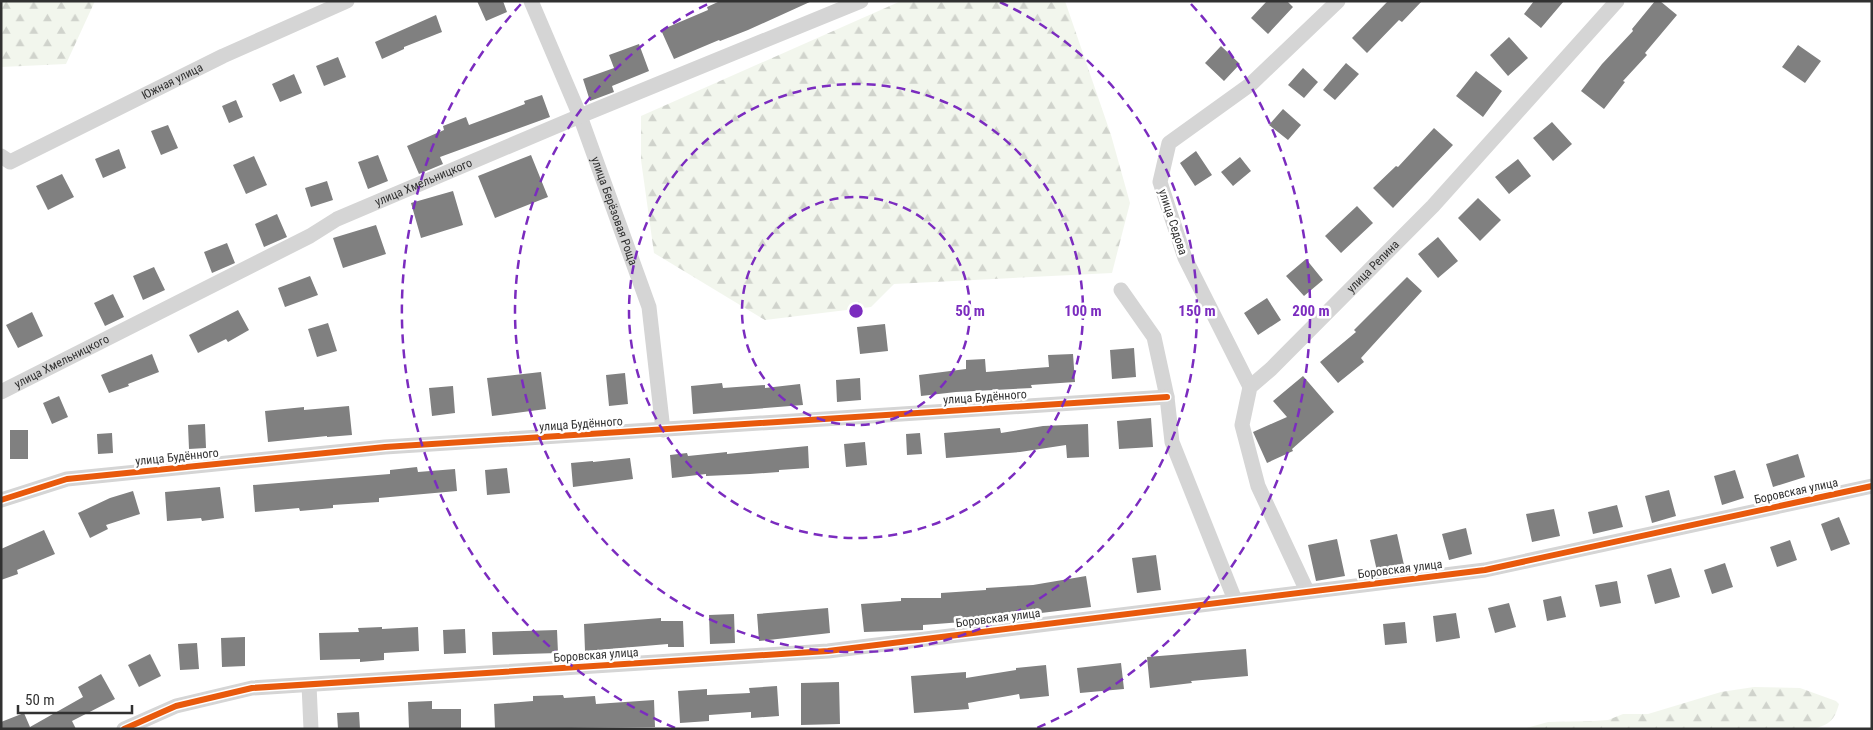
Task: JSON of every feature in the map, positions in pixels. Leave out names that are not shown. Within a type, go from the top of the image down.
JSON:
[{"type":"street","name":"Южная улица","points":[[1,156],[10,162],[223,56],[347,1]]},
{"type":"street","name":"улица Берёзовая Роща","points":[[531,1],[580,116],[649,307],[663,430]]},
{"type":"street","name":"улица Хмельницкого","points":[[1,392],[310,236],[337,219],[580,116],[861,1]]},
{"type":"street","name":"улица Седова","points":[[1250,387],[1184,258],[1160,182],[1169,143],[1251,84],[1338,1]]},
{"type":"street","name":"улица Репина","points":[[1250,387],[1271,369],[1433,206],[1617,1]]},
{"type":"street","points":[[1121,290],[1154,338],[1167,397],[1172,442],[1235,600]]},
{"type":"street","points":[[1250,387],[1242,425],[1258,486],[1307,591]]},
{"type":"street","name":"улица Будённого","points":[[1,500],[67,479],[385,447],[1167,397]]},
{"type":"street","name":"Боровская улица","points":[[124,729],[176,706],[252,688],[828,651],[1485,570],[1872,486]]},
{"type":"street","points":[[309,685],[310,729]]},
{"type":"green space","points":[[1,1],[95,1],[66,64],[1,67]]},
{"type":"green space","points":[[901,1],[1065,1],[1111,135],[1130,203],[1112,273],[894,284],[871,307],[765,320],[654,253],[641,160],[641,116]]},
{"type":"green space","points":[[1754,687],[1800,688],[1836,701],[1839,704],[1830,721],[1813,729],[1523,729],[1548,722],[1608,720],[1623,714],[1648,714],[1721,692]]},
{"type":"building","points":[[477,1],[503,1],[507,12],[486,21]]},
{"type":"building","points":[[720,1],[812,1],[748,30],[674,59],[661,30],[708,10],[707,7]]},
{"type":"building","points":[[1267,1],[1287,1],[1293,7],[1268,34],[1251,18]]},
{"type":"building","points":[[1388,1],[1422,1],[1402,22],[1399,20],[1367,53],[1352,38]]},
{"type":"building","points":[[1534,1],[1564,1],[1541,28],[1524,14]]},
{"type":"building","points":[[1655,1],[1660,1],[1677,15],[1645,53],[1647,55],[1623,81],[1625,82],[1604,109],[1581,91],[1602,64],[1633,31],[1632,29]]},
{"type":"building","points":[[436,15],[442,32],[404,47],[404,49],[382,59],[375,42]]},
{"type":"building","points":[[1509,37],[1528,58],[1508,76],[1490,55]]},
{"type":"building","points":[[639,44],[649,71],[612,86],[614,92],[590,101],[583,79],[614,68],[609,55]]},
{"type":"building","points":[[1798,45],[1821,61],[1805,83],[1782,67]]},
{"type":"building","points":[[1221,46],[1240,64],[1224,81],[1205,63]]},
{"type":"building","points":[[338,57],[346,77],[324,86],[316,66]]},
{"type":"building","points":[[1346,63],[1359,74],[1335,100],[1323,90]]},
{"type":"building","points":[[1303,68],[1318,82],[1304,98],[1288,85]]},
{"type":"building","points":[[1476,71],[1502,91],[1483,117],[1456,96]]},
{"type":"building","points":[[294,74],[302,93],[280,102],[272,84]]},
{"type":"building","points":[[542,95],[550,117],[440,157],[443,164],[419,174],[407,146],[444,130],[443,126],[466,117],[469,125],[525,104],[524,101]]},
{"type":"building","points":[[236,100],[243,117],[229,123],[222,106]]},
{"type":"building","points":[[1283,109],[1301,125],[1288,140],[1269,125]]},
{"type":"building","points":[[1552,122],[1572,144],[1553,161],[1533,138]]},
{"type":"building","points":[[168,125],[178,148],[161,155],[151,131]]},
{"type":"building","points":[[1434,128],[1453,145],[1393,208],[1373,188],[1396,166],[1398,167]]},
{"type":"building","points":[[119,149],[126,168],[103,178],[95,159]]},
{"type":"building","points":[[1196,151],[1212,175],[1195,186],[1180,163]]},
{"type":"building","points":[[378,155],[388,181],[368,189],[358,162]]},
{"type":"building","points":[[531,155],[548,197],[495,218],[478,176]]},
{"type":"building","points":[[254,156],[267,185],[246,194],[233,165]]},
{"type":"building","points":[[1240,157],[1251,171],[1233,186],[1221,172]]},
{"type":"building","points":[[1518,159],[1531,176],[1509,194],[1495,177]]},
{"type":"building","points":[[62,174],[74,197],[48,210],[36,186]]},
{"type":"building","points":[[327,181],[333,200],[311,207],[305,188]]},
{"type":"building","points":[[453,191],[463,225],[421,238],[411,203]]},
{"type":"building","points":[[1478,198],[1501,220],[1480,241],[1458,218]]},
{"type":"building","points":[[1357,206],[1373,223],[1341,253],[1325,236]]},
{"type":"building","points":[[277,214],[287,237],[264,247],[255,224]]},
{"type":"building","points":[[376,225],[386,254],[343,268],[333,238]]},
{"type":"building","points":[[1438,237],[1458,261],[1438,278],[1418,254]]},
{"type":"building","points":[[227,243],[235,263],[212,273],[204,252]]},
{"type":"building","points":[[1306,259],[1323,280],[1304,296],[1286,276]]},
{"type":"building","points":[[154,267],[165,290],[143,300],[133,276]]},
{"type":"building","points":[[310,276],[318,295],[285,307],[278,288]]},
{"type":"building","points":[[1407,277],[1422,291],[1361,358],[1364,362],[1338,383],[1320,362],[1356,332],[1354,330]]},
{"type":"building","points":[[113,294],[124,317],[105,326],[94,303]]},
{"type":"building","points":[[1267,298],[1281,320],[1258,335],[1244,313]]},
{"type":"building","points":[[238,310],[249,330],[228,342],[226,339],[198,353],[189,335]]},
{"type":"building","points":[[32,312],[43,336],[18,348],[6,325]]},
{"type":"building","points":[[328,323],[337,351],[317,357],[308,329]]},
{"type":"building","points":[[885,324],[888,351],[860,354],[857,327]]},
{"type":"building","points":[[1134,348],[1136,377],[1112,379],[1110,350]]},
{"type":"building","points":[[152,354],[159,372],[109,393],[101,375]]},
{"type":"building","points":[[1073,354],[1075,382],[1031,385],[1032,388],[921,396],[919,375],[966,369],[966,360],[985,359],[986,372],[1049,367],[1048,355]]},
{"type":"building","points":[[541,372],[546,409],[492,416],[487,378]]},
{"type":"building","points":[[625,373],[628,404],[609,406],[606,375]]},
{"type":"building","points":[[1303,376],[1334,412],[1292,449],[1293,451],[1267,463],[1253,432],[1287,417],[1273,401]]},
{"type":"building","points":[[860,378],[861,400],[837,402],[836,380]]},
{"type":"building","points":[[722,383],[723,388],[765,385],[765,388],[800,384],[803,405],[693,414],[691,386]]},
{"type":"building","points":[[453,386],[455,413],[432,416],[429,388]]},
{"type":"building","points":[[59,396],[68,417],[52,424],[43,403]]},
{"type":"building","points":[[349,406],[352,435],[268,442],[265,411],[304,407],[304,410]]},
{"type":"building","points":[[1151,418],[1153,447],[1119,449],[1117,421]]},
{"type":"building","points":[[205,424],[206,448],[189,449],[188,425]]},
{"type":"building","points":[[1088,424],[1089,457],[1067,458],[1066,445],[1020,452],[946,458],[944,433],[1000,428],[1001,433],[1043,426]]},
{"type":"building","points":[[10,430],[28,430],[28,459],[10,459]]},
{"type":"building","points":[[112,433],[113,453],[98,454],[97,434]]},
{"type":"building","points":[[920,433],[922,454],[907,455],[906,434]]},
{"type":"building","points":[[865,442],[867,465],[846,467],[844,444]]},
{"type":"building","points":[[808,446],[809,468],[779,470],[779,472],[706,476],[706,474],[672,478],[670,455],[687,453],[688,456],[727,452],[727,454]]},
{"type":"building","points":[[1798,454],[1805,477],[1773,487],[1766,464]]},
{"type":"building","points":[[630,458],[633,479],[573,487],[571,463]]},
{"type":"building","points":[[417,467],[418,472],[455,469],[457,491],[379,498],[379,502],[333,505],[333,508],[300,511],[299,508],[255,512],[253,485],[390,474],[390,470]]},
{"type":"building","points":[[507,468],[510,493],[487,495],[485,470]]},
{"type":"building","points":[[1735,470],[1744,498],[1722,505],[1714,476]]},
{"type":"building","points":[[220,487],[224,518],[202,521],[201,518],[167,521],[165,492]]},
{"type":"building","points":[[1669,490],[1676,516],[1652,523],[1645,496]]},
{"type":"building","points":[[133,491],[140,514],[106,525],[108,529],[90,538],[78,513],[110,498]]},
{"type":"building","points":[[1617,505],[1623,527],[1593,534],[1588,512]]},
{"type":"building","points":[[1554,509],[1560,536],[1532,542],[1526,514]]},
{"type":"building","points":[[1839,517],[1850,544],[1831,551],[1821,524]]},
{"type":"building","points":[[1466,528],[1472,554],[1449,560],[1442,534]]},
{"type":"building","points":[[44,530],[55,554],[17,570],[18,574],[1,580],[1,549]]},
{"type":"building","points":[[1397,534],[1404,565],[1377,571],[1370,540]]},
{"type":"building","points":[[1337,539],[1345,576],[1316,581],[1308,545]]},
{"type":"building","points":[[1790,540],[1797,560],[1777,567],[1770,547]]},
{"type":"building","points":[[1156,555],[1161,590],[1137,593],[1132,558]]},
{"type":"building","points":[[1725,563],[1733,587],[1712,594],[1704,570]]},
{"type":"building","points":[[1671,568],[1680,597],[1655,604],[1647,575]]},
{"type":"building","points":[[1086,576],[1091,607],[1015,616],[1015,618],[923,625],[923,630],[864,632],[861,604],[901,601],[901,598],[941,598],[941,593],[1033,585]]},
{"type":"building","points":[[1617,581],[1621,603],[1600,607],[1595,585]]},
{"type":"building","points":[[1561,596],[1566,617],[1547,621],[1543,600]]},
{"type":"building","points":[[1509,603],[1516,627],[1495,633],[1488,608]]},
{"type":"building","points":[[828,608],[830,633],[759,641],[757,614]]},
{"type":"building","points":[[1456,613],[1460,638],[1436,642],[1433,616]]},
{"type":"building","points":[[734,614],[735,643],[710,644],[709,615]]},
{"type":"building","points":[[661,618],[661,621],[683,621],[684,647],[668,647],[668,644],[585,651],[584,624]]},
{"type":"building","points":[[1405,622],[1407,643],[1385,645],[1383,624]]},
{"type":"building","points":[[382,627],[382,629],[418,627],[419,651],[384,653],[384,660],[360,662],[360,659],[320,660],[319,633],[359,632],[358,628]]},
{"type":"building","points":[[465,629],[466,653],[444,654],[443,630]]},
{"type":"building","points":[[557,630],[558,653],[493,655],[492,632]]},
{"type":"building","points":[[245,637],[245,666],[222,667],[221,638]]},
{"type":"building","points":[[197,643],[199,669],[180,670],[178,644]]},
{"type":"building","points":[[1246,649],[1248,676],[1191,681],[1192,683],[1150,688],[1147,657]]},
{"type":"building","points":[[150,654],[161,676],[139,687],[128,665]]},
{"type":"building","points":[[1121,663],[1124,689],[1080,693],[1077,668]]},
{"type":"building","points":[[1046,665],[1049,696],[1020,699],[1019,694],[968,703],[969,709],[914,713],[911,676],[966,672],[966,678],[1016,670],[1016,668]]},
{"type":"building","points":[[101,674],[115,699],[72,721],[76,729],[1,729],[1,722],[24,713],[30,727],[83,697],[78,687]]},
{"type":"building","points":[[839,682],[840,724],[801,725],[801,683]]},
{"type":"building","points":[[777,686],[779,716],[751,718],[751,712],[709,715],[709,721],[680,723],[678,691],[707,689],[707,695],[750,693],[749,688]]},
{"type":"building","points":[[563,695],[564,698],[595,696],[596,704],[654,700],[655,727],[495,729],[494,704],[533,701],[533,696]]},
{"type":"building","points":[[432,701],[432,709],[461,709],[461,729],[409,729],[408,702]]},
{"type":"building","points":[[359,712],[360,729],[338,729],[337,713]]},
{"type":"cycle path","points":[[1,500],[67,479],[385,447],[1167,397]]},
{"type":"cycle path","points":[[124,729],[176,706],[252,688],[828,651],[1485,570],[1872,486]]}]
